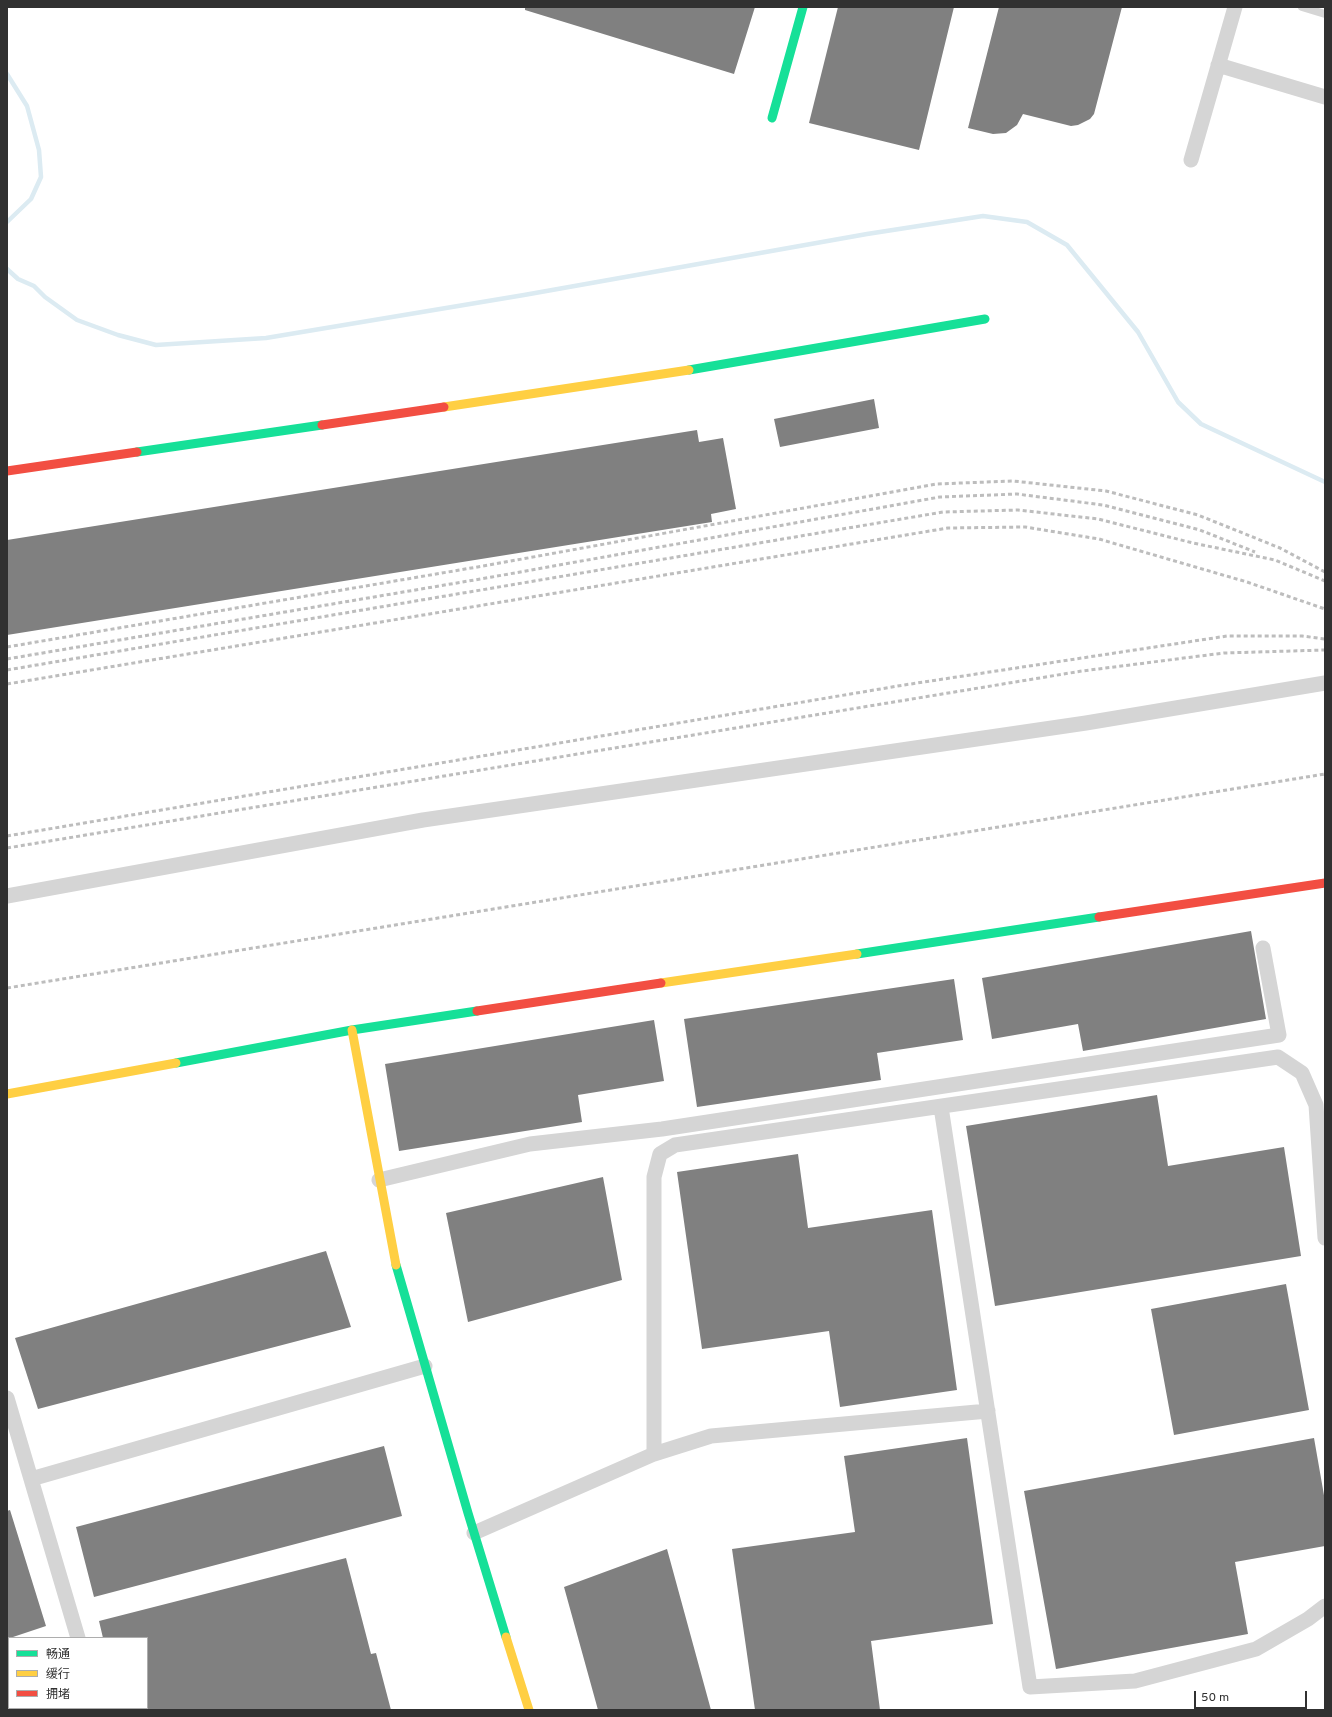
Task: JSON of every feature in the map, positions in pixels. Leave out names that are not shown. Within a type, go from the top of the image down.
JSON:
[{"type":"street","points":[[772,118],[803,7]]},
{"type":"street","points":[[1191,160],[1235,7]]},
{"type":"street","points":[[1218,65],[1325,97]]},
{"type":"street","points":[[7,471],[623,381],[985,319]]},
{"type":"street","points":[[7,896],[422,820],[1086,723],[1325,683]]},
{"type":"street","points":[[7,1094],[352,1030],[1325,883]]},
{"type":"street","points":[[379,1180],[530,1144],[662,1129],[1279,1035],[1262,948]]},
{"type":"street","points":[[352,1030],[396,1266],[474,1533],[529,1710]]},
{"type":"street","points":[[654,1454],[654,1178],[660,1154],[675,1146],[1278,1057],[1302,1073],[1316,1105],[1325,1238]]},
{"type":"street","points":[[941,1107],[1030,1687],[1135,1681],[1256,1649],[1308,1619],[1325,1606]]},
{"type":"street","points":[[31,1479],[425,1366]]},
{"type":"street","points":[[7,1398],[78,1637]]},
{"type":"street","points":[[474,1533],[654,1454],[711,1436],[988,1411]]},
{"type":"lane","points":[[1302,7],[1321,11]]},
{"type":"building","points":[[525,7],[755,7],[734,74],[525,10]]},
{"type":"building","points":[[838,7],[954,7],[919,150],[809,123]]},
{"type":"building","points":[[999,7],[1122,7],[1094,114],[1090,119],[1078,125],[1071,126],[1023,114],[1017,125],[1006,133],[993,134],[968,128]]},
{"type":"building","points":[[874,399],[879,428],[780,447],[774,419]]},
{"type":"building","points":[[697,430],[699,442],[723,438],[736,509],[711,514],[712,522],[7,635],[7,540]]},
{"type":"building","points":[[1251,931],[1266,1019],[1083,1051],[1078,1024],[992,1039],[982,978]]},
{"type":"building","points":[[954,979],[963,1040],[877,1053],[881,1080],[697,1107],[684,1019]]},
{"type":"building","points":[[654,1020],[664,1081],[578,1095],[582,1122],[399,1151],[385,1064]]},
{"type":"building","points":[[1157,1095],[1168,1166],[1284,1147],[1301,1256],[995,1306],[966,1126]]},
{"type":"building","points":[[798,1154],[808,1228],[932,1210],[957,1390],[840,1407],[829,1331],[702,1349],[677,1172]]},
{"type":"building","points":[[603,1177],[622,1280],[468,1322],[446,1213]]},
{"type":"building","points":[[326,1251],[351,1327],[38,1409],[15,1338]]},
{"type":"building","points":[[1286,1284],[1309,1410],[1174,1435],[1151,1309]]},
{"type":"building","points":[[967,1438],[993,1624],[871,1641],[880,1710],[755,1710],[732,1549],[855,1532],[844,1456]]},
{"type":"building","points":[[1314,1438],[1325,1501],[1325,1546],[1235,1562],[1248,1634],[1056,1669],[1024,1491]]},
{"type":"building","points":[[384,1446],[402,1516],[94,1597],[76,1527]]},
{"type":"building","points":[[10,1510],[46,1626],[13,1637],[8,1637],[7,1639],[7,1511]]},
{"type":"building","points":[[667,1549],[711,1710],[598,1710],[564,1587]]},
{"type":"building","points":[[346,1558],[371,1654],[376,1653],[391,1710],[147,1710],[148,1637],[103,1637],[99,1621]]},
{"type":"waterway","points":[[7,74],[27,106],[39,150],[41,177],[31,199],[7,222]]},
{"type":"waterway","points":[[7,269],[18,279],[34,286],[45,297],[77,320],[118,335],[156,345],[266,338],[524,295],[867,234],[983,216],[1027,222],[1067,245],[1138,332],[1178,402],[1201,424],[1325,482]]},
{"type":"railway","points":[[7,647],[489,565],[936,484],[1013,481],[1106,491],[1198,515],[1280,548],[1325,572]]},
{"type":"railway","points":[[7,659],[492,577],[940,497],[1017,494],[1103,505],[1200,530],[1255,552]]},
{"type":"railway","points":[[7,670],[943,512],[1018,510],[1098,519],[1193,543],[1275,560],[1325,581]]},
{"type":"railway","points":[[7,684],[948,528],[1025,527],[1099,539],[1247,582],[1325,609]]},
{"type":"railway","points":[[7,836],[904,685],[1227,636],[1302,636],[1325,639]]},
{"type":"railway","points":[[7,848],[1082,671],[1224,653],[1325,650]]},
{"type":"railway","points":[[7,988],[1325,774]]},
{"type":"traffic: fast","points":[[772,118],[803,7]]},
{"type":"traffic: fast","points":[[689,370],[985,319]]},
{"type":"traffic: fast","points":[[137,452],[322,425]]},
{"type":"traffic: fast","points":[[857,954],[1099,917]]},
{"type":"traffic: fast","points":[[176,1063],[352,1030],[477,1011]]},
{"type":"traffic: fast","points":[[396,1265],[468,1513],[506,1637]]},
{"type":"traffic: slow","points":[[444,407],[689,370]]},
{"type":"traffic: slow","points":[[661,983],[857,954]]},
{"type":"traffic: slow","points":[[352,1030],[396,1265]]},
{"type":"traffic: slow","points":[[7,1094],[176,1063]]},
{"type":"traffic: slow","points":[[506,1637],[529,1710]]},
{"type":"traffic: jam","points":[[322,425],[444,407]]},
{"type":"traffic: jam","points":[[7,471],[137,452]]},
{"type":"traffic: jam","points":[[1099,917],[1325,883]]},
{"type":"traffic: jam","points":[[477,1011],[661,983]]}]
